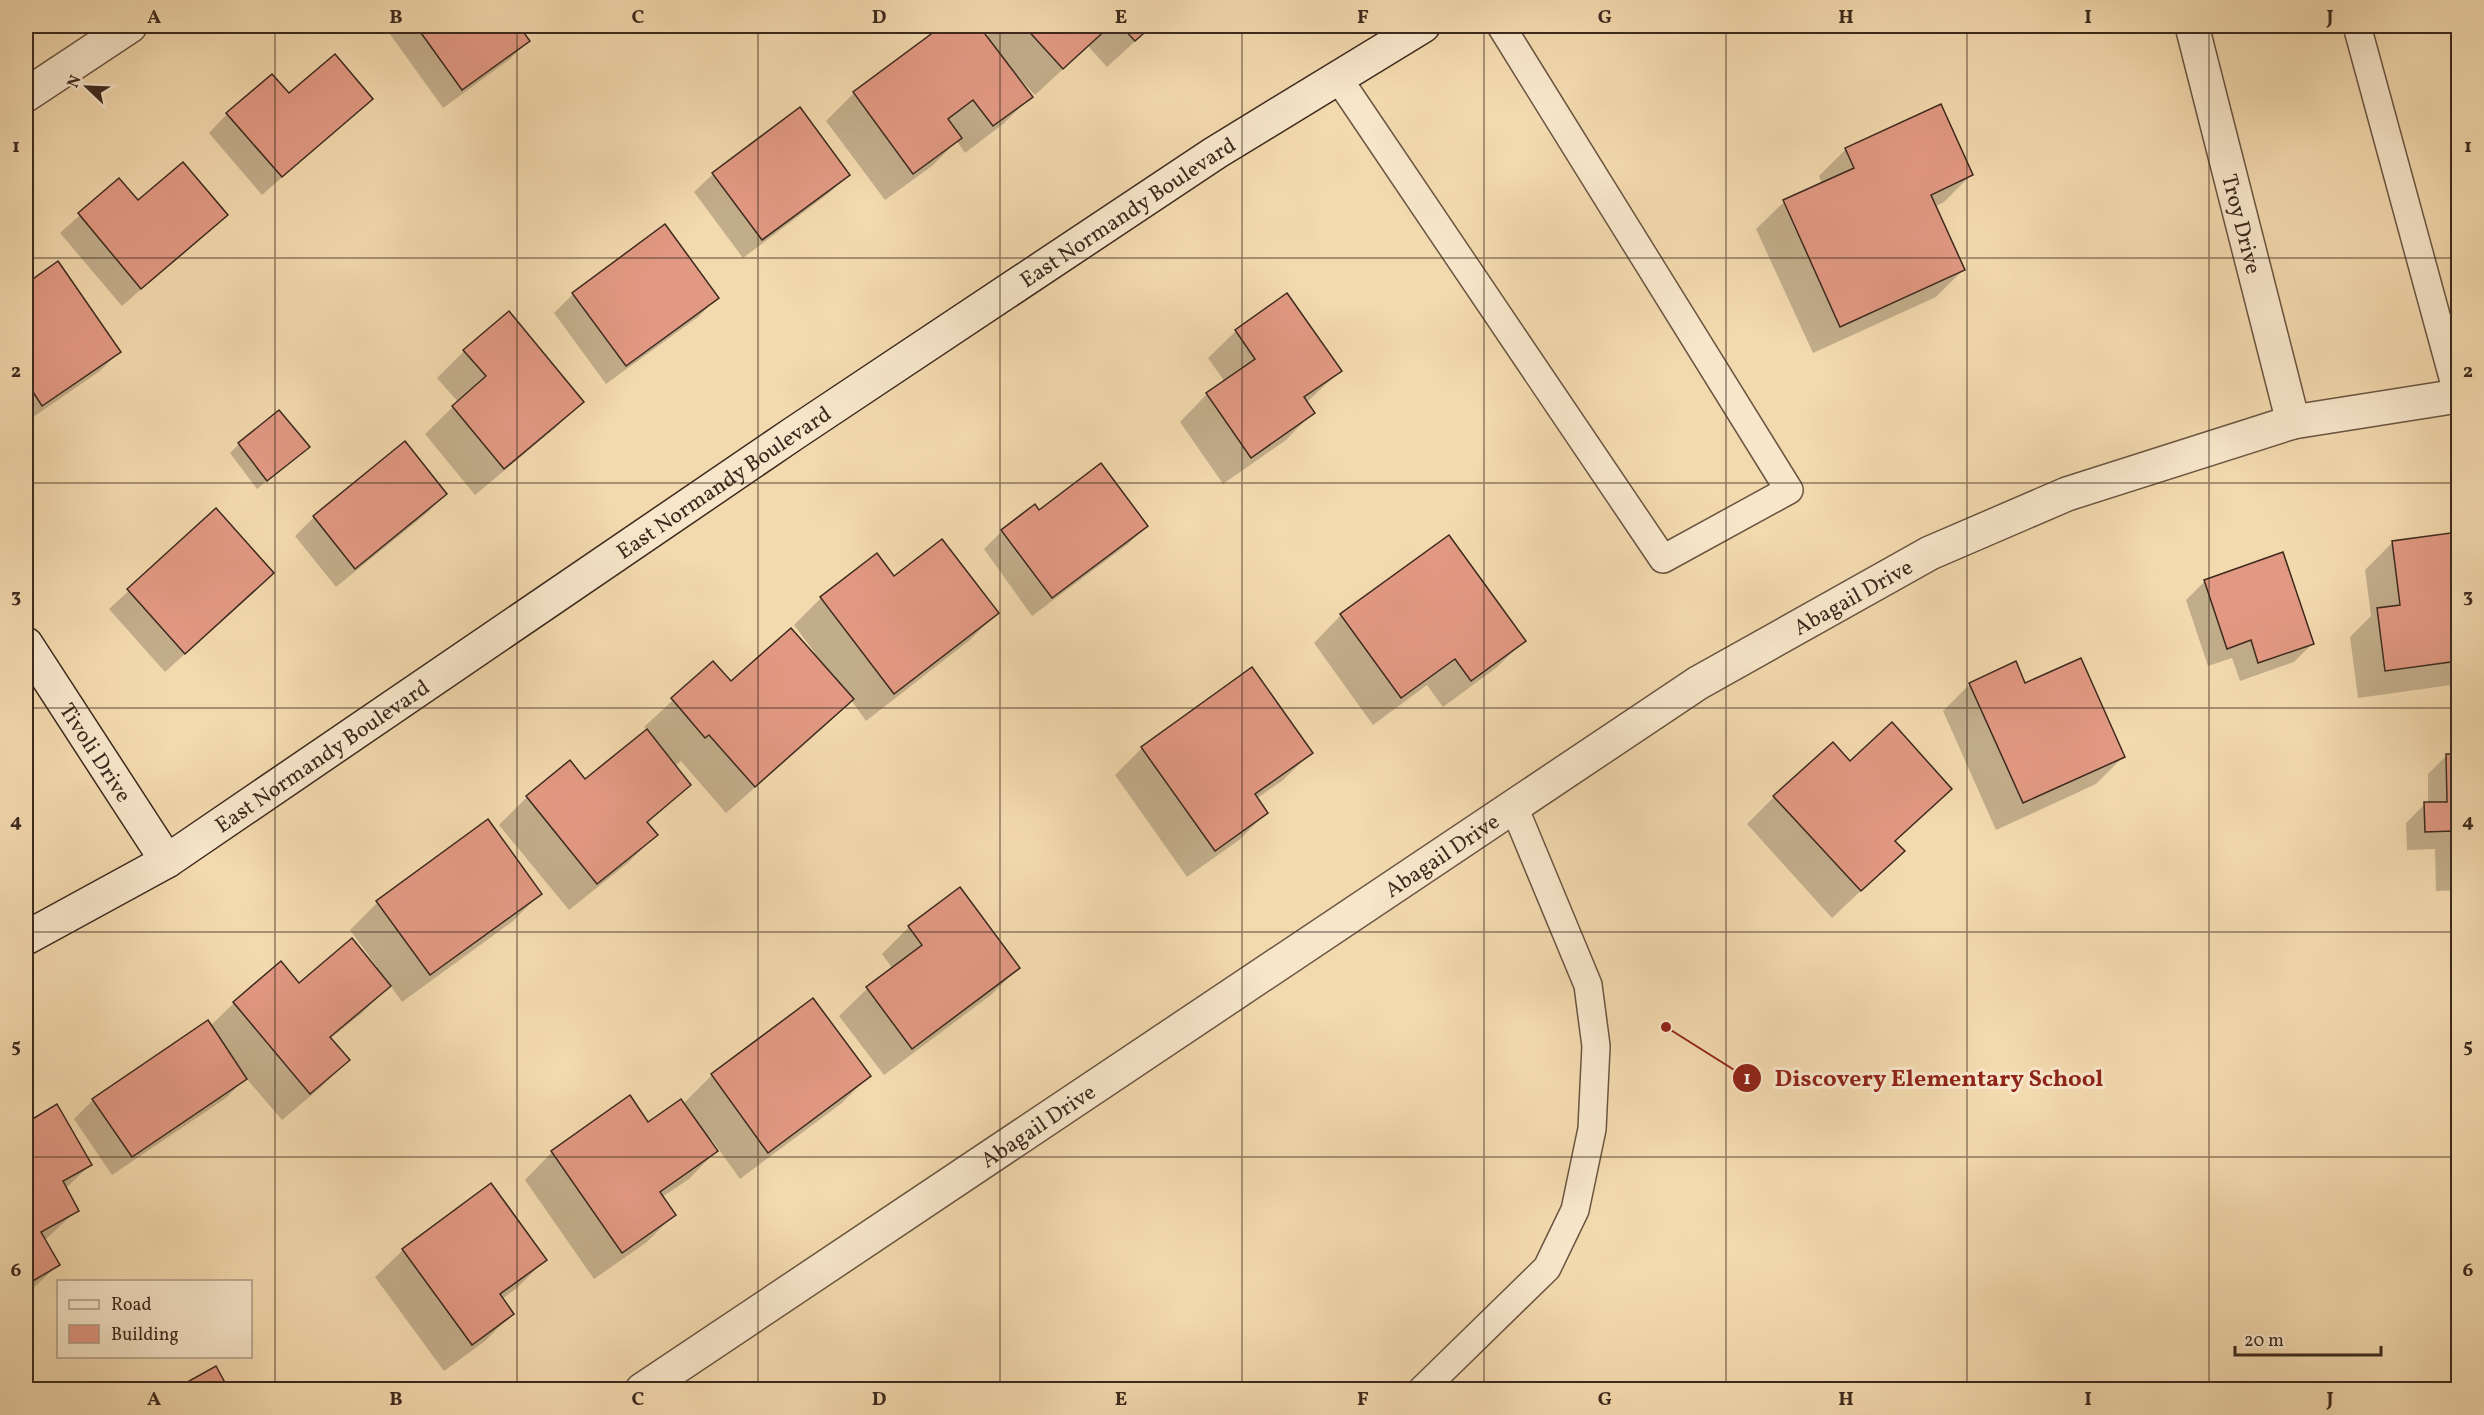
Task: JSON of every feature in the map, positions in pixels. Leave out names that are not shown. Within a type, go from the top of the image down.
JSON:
[{"type":"street","points":[[26,95],[130,26]]},
{"type":"street","name":"East Normandy Boulevard","points":[[26,938],[167,861],[803,428],[1215,153],[1423,26]]},
{"type":"street","name":"Troy Drive","points":[[2192,26],[2293,423]]},
{"type":"street","name":"Abagail Drive","points":[[642,1389],[1698,684],[1930,553],[2067,494],[2293,423],[2458,396]]},
{"type":"street","name":"Tivoli Drive","points":[[26,644],[167,861]]},
{"type":"lane","points":[[1338,78],[1663,559],[1789,490],[1501,26]]},
{"type":"lane","points":[[2357,26],[2458,396]]},
{"type":"lane","points":[[1422,1389],[1547,1268],[1575,1210],[1592,1129],[1596,1046],[1588,984],[1514,807]]},
{"type":"building","points":[[416,26],[519,26],[530,41],[462,90]]},
{"type":"building","points":[[942,26],[979,26],[1033,97],[993,126],[973,100],[948,119],[962,138],[913,174],[853,92]]},
{"type":"building","points":[[1024,26],[1110,26],[1063,69]]},
{"type":"building","points":[[1121,26],[1152,26],[1135,41]]},
{"type":"building","points":[[335,54],[373,99],[282,177],[226,113],[272,74],[289,93]]},
{"type":"building","points":[[1941,104],[1973,175],[1931,195],[1965,270],[1840,327],[1783,200],[1854,168],[1845,148]]},
{"type":"building","points":[[800,107],[850,175],[762,240],[712,173]]},
{"type":"building","points":[[183,162],[228,215],[141,289],[78,213],[119,178],[138,200]]},
{"type":"building","points":[[665,224],[719,298],[626,366],[572,293]]},
{"type":"building","points":[[58,261],[121,352],[42,406],[26,381],[26,284]]},
{"type":"building","points":[[1287,293],[1342,371],[1304,397],[1315,413],[1251,458],[1206,393],[1255,359],[1235,330]]},
{"type":"building","points":[[509,311],[584,402],[504,469],[452,406],[486,376],[463,350]]},
{"type":"building","points":[[279,410],[310,447],[267,481],[238,443]]},
{"type":"building","points":[[405,441],[447,494],[355,569],[313,516]]},
{"type":"building","points":[[1101,463],[1148,526],[1052,598],[1001,530],[1035,504],[1039,510]]},
{"type":"building","points":[[216,508],[274,573],[185,654],[127,589]]},
{"type":"building","points":[[2458,532],[2458,661],[2385,671],[2377,608],[2400,605],[2392,541]]},
{"type":"building","points":[[1449,535],[1526,641],[1471,681],[1455,659],[1401,698],[1340,614]]},
{"type":"building","points":[[942,539],[999,613],[894,694],[820,597],[877,553],[894,576]]},
{"type":"building","points":[[2283,552],[2314,644],[2258,663],[2251,640],[2227,649],[2204,580]]},
{"type":"building","points":[[791,628],[854,699],[755,787],[709,735],[705,738],[671,698],[713,661],[731,681]]},
{"type":"building","points":[[2081,658],[2125,757],[2023,803],[1969,683],[2016,661],[2025,683]]},
{"type":"building","points":[[1252,667],[1313,753],[1255,794],[1268,813],[1215,851],[1141,747]]},
{"type":"building","points":[[1892,722],[1952,789],[1895,841],[1905,851],[1861,891],[1773,796],[1833,742],[1850,761]]},
{"type":"building","points":[[647,729],[691,785],[647,822],[658,835],[597,884],[526,796],[570,760],[585,779]]},
{"type":"building","points":[[2446,754],[2458,754],[2458,873],[2454,873],[2453,831],[2425,832],[2424,802],[2447,802]]},
{"type":"building","points":[[488,819],[542,894],[430,975],[376,901]]},
{"type":"building","points":[[960,887],[1020,968],[912,1049],[866,987],[922,945],[908,926]]},
{"type":"building","points":[[352,938],[391,986],[330,1037],[350,1060],[310,1094],[233,1002],[281,961],[299,983]]},
{"type":"building","points":[[813,998],[871,1076],[768,1153],[711,1074]]},
{"type":"building","points":[[208,1020],[247,1079],[132,1157],[92,1099]]},
{"type":"building","points":[[630,1095],[648,1122],[681,1099],[718,1151],[660,1192],[676,1215],[622,1253],[551,1151]]},
{"type":"building","points":[[57,1104],[92,1165],[63,1181],[79,1211],[41,1232],[60,1265],[26,1285],[26,1123]]},
{"type":"building","points":[[491,1183],[547,1260],[500,1294],[514,1314],[472,1345],[402,1249]]},
{"type":"building","points":[[216,1366],[229,1390],[173,1390]]},
{"type":"place","name":"Discovery Elementary School","points":[[1666,1027]]}]
